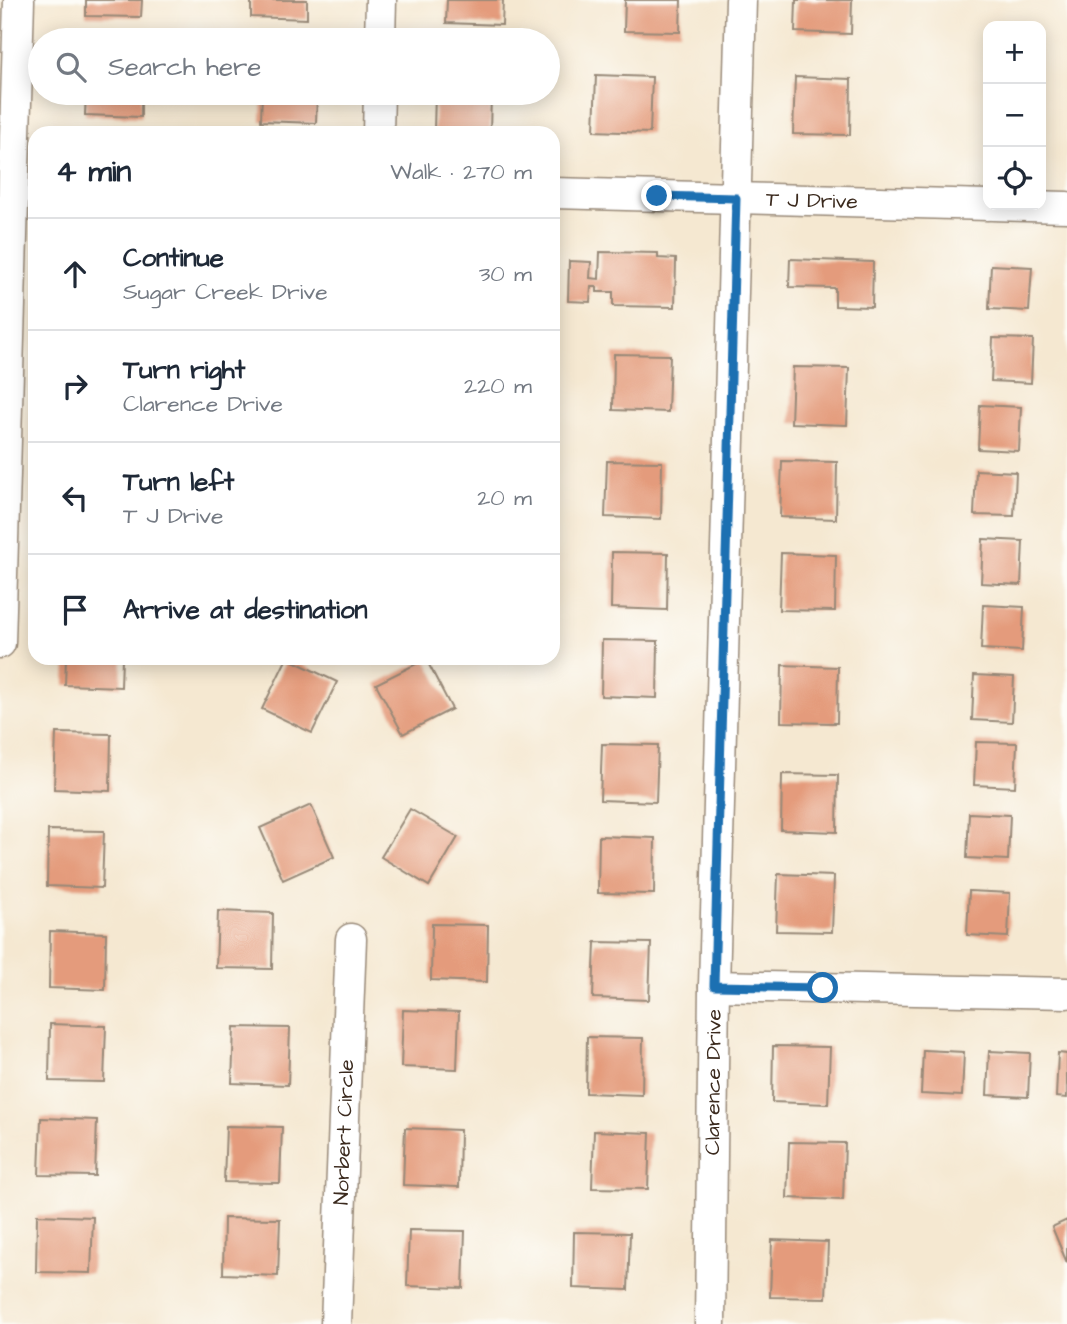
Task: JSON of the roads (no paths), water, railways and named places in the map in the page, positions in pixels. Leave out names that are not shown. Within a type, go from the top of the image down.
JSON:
[{"type":"street","points":[[0,643],[16,177],[19,0]]},
{"type":"street","points":[[380,28],[381,0]]},
{"type":"street","name":"Clarence Drive","points":[[710,1324],[714,986],[741,0]]},
{"type":"street","points":[[379,105],[379,126]]},
{"type":"street","name":"T J Drive","points":[[560,193],[983,205]]},
{"type":"street","name":"T J Drive","points":[[1046,206],[1067,206]]},
{"type":"street","name":"Norbert Circle","points":[[336,1324],[351,939]]},
{"type":"street","points":[[714,986],[1067,993]]}]
